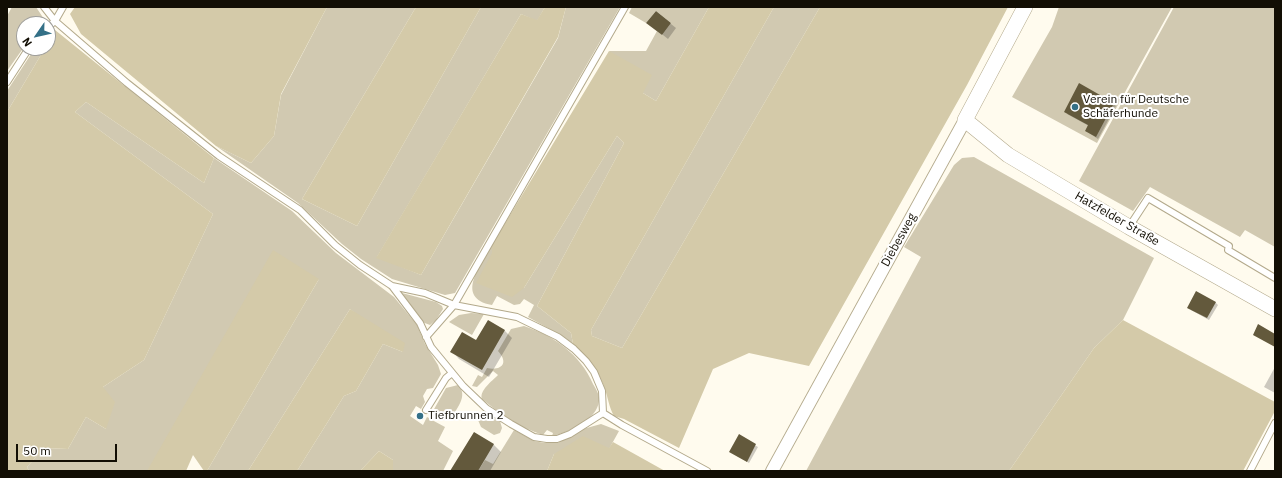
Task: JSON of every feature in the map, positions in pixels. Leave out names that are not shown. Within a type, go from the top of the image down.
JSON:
[{"type":"street","name":"Diebesweg","points":[[772,471],[966,120],[1024,7]]},
{"type":"street","name":"Hatzfelder Straße","points":[[966,120],[1008,155],[1129,227],[1275,309]]},
{"type":"lane","points":[[44,7],[52,16]]},
{"type":"lane","points":[[56,18],[63,7]]},
{"type":"lane","points":[[426,337],[454,305],[625,7]]},
{"type":"lane","points":[[56,21],[127,83],[213,151],[300,210],[335,245],[360,265],[392,286],[420,323],[431,348],[473,396],[486,408],[534,437],[546,439],[557,439],[570,434],[604,413]]},
{"type":"lane","points":[[7,82],[24,56]]},
{"type":"lane","points":[[1129,227],[1148,198],[1229,246],[1228,250],[1275,278]]},
{"type":"lane","points":[[392,286],[425,293],[454,305],[516,317],[564,341],[586,361],[594,372],[602,391],[604,413]]},
{"type":"lane","points":[[426,410],[446,378],[452,372]]},
{"type":"lane","points":[[604,413],[622,425],[707,471]]},
{"type":"lane","points":[[1250,471],[1275,423]]},
{"type":"shaded area","points":[[12,7],[36,7],[42,16],[16,16],[16,56],[18,56],[7,71],[7,16]]},
{"type":"shaded area","points":[[75,7],[327,7],[281,94],[274,136],[251,163],[216,146],[81,34],[70,14]]},
{"type":"shaded area","points":[[327,7],[416,7],[302,199],[357,226],[481,7],[545,7],[537,21],[521,14],[377,257],[421,275],[558,38],[566,7],[620,7],[455,293],[445,295],[392,279],[361,259],[342,244],[298,203],[216,146],[251,163],[274,136],[281,95]]},
{"type":"shaded area","points":[[416,7],[481,7],[357,226],[302,199]]},
{"type":"shaded area","points":[[545,7],[566,7],[558,37],[421,275],[376,258],[521,14],[537,20]]},
{"type":"shaded area","points":[[632,7],[709,7],[656,101],[643,93],[609,51],[646,51],[657,31],[662,35],[671,23],[656,11],[646,23],[629,13]]},
{"type":"shaded area","points":[[709,7],[774,7],[591,330],[592,336],[622,348],[820,7],[1008,7],[967,85],[809,366],[749,353],[713,369],[679,448],[624,419],[614,416],[605,389],[596,370],[588,359],[573,344],[571,333],[537,306],[624,143],[617,136],[524,288],[512,297],[476,283],[492,253],[492,245],[609,51],[652,75],[643,93],[656,101]]},
{"type":"shaded area","points":[[774,7],[820,7],[622,348],[592,336],[591,330]]},
{"type":"shaded area","points":[[1059,7],[1172,7],[1097,143],[1012,97],[1052,27]]},
{"type":"shaded area","points":[[1174,7],[1275,7],[1275,247],[1245,230],[1240,237],[1150,187],[1133,211],[1079,181]]},
{"type":"shaded area","points":[[56,31],[214,158],[204,183],[86,102],[75,112],[213,214],[144,360],[103,387],[115,402],[106,429],[86,417],[68,449],[44,448],[27,467],[29,471],[7,471],[7,112],[40,56],[56,56]]},
{"type":"shaded area","points":[[30,56],[40,56],[7,112],[7,91]]},
{"type":"shaded area","points":[[86,102],[204,183],[214,158],[292,211],[336,253],[394,297],[417,325],[425,344],[438,365],[441,374],[433,388],[427,389],[423,396],[425,402],[421,409],[416,406],[410,416],[423,425],[427,417],[429,418],[431,415],[432,420],[445,427],[438,441],[453,451],[443,471],[393,471],[393,460],[379,451],[360,471],[297,471],[344,396],[356,391],[383,344],[403,352],[350,309],[248,471],[207,471],[319,279],[147,471],[29,471],[27,467],[44,448],[68,449],[86,417],[106,429],[103,387],[144,360],[213,214],[75,112]]},
{"type":"shaded area","points":[[617,136],[624,143],[537,306],[571,333],[573,344],[564,337],[528,317],[534,305],[524,299],[520,304],[514,305],[497,296],[492,305],[481,301],[474,295],[472,288],[477,271],[492,245],[492,253],[524,288]]},
{"type":"shaded area","points":[[974,157],[1154,258],[1123,320],[1094,348],[1009,471],[806,471],[921,257],[904,247],[954,165],[962,158]]},
{"type":"shaded area","points":[[273,250],[319,279],[207,471],[204,471],[193,455],[186,471],[147,471]]},
{"type":"shaded area","points":[[402,293],[436,302],[442,306],[443,309],[436,320],[430,325],[422,322]]},
{"type":"shaded area","points":[[350,309],[405,343],[403,352],[383,344],[356,391],[344,396],[297,471],[248,471]]},
{"type":"shaded area","points":[[471,313],[484,314],[472,335],[449,322],[459,315]]},
{"type":"shaded area","points":[[1123,320],[1275,402],[1275,411],[1243,471],[1009,471],[1094,348]]},
{"type":"shaded area","points":[[524,326],[546,335],[573,355],[588,373],[598,394],[599,401],[593,414],[581,424],[566,432],[552,436],[553,433],[547,430],[543,435],[535,432],[511,420],[482,399],[482,393],[498,375],[493,371],[477,387],[472,386],[478,375],[482,377],[487,368],[497,368],[502,365],[503,359],[498,351],[511,329]]},
{"type":"shaded area","points":[[458,385],[461,389],[462,398],[450,420],[433,411],[446,388]]},
{"type":"shaded area","points":[[488,413],[500,421],[502,428],[500,433],[494,435],[481,427],[478,420],[481,415]]},
{"type":"shaded area","points":[[601,424],[619,431],[609,449],[554,454],[547,471],[478,471],[485,460],[493,464],[514,430],[534,441],[558,443],[583,429]]},
{"type":"shaded area","points":[[583,436],[609,448],[613,442],[665,471],[547,471],[554,454]]},
{"type":"shaded area","points":[[379,451],[393,460],[393,471],[360,471]]},
{"type":"building","points":[[656,11],[671,23],[662,35],[646,23]]},
{"type":"building","points":[[1079,83],[1114,103],[1096,137],[1085,131],[1088,125],[1064,112]]},
{"type":"building","points":[[1196,291],[1216,302],[1207,318],[1187,308]]},
{"type":"building","points":[[488,320],[505,330],[482,370],[450,352],[462,332],[476,340]]},
{"type":"building","points":[[1258,324],[1275,334],[1275,347],[1253,335]]},
{"type":"building","points":[[474,432],[494,444],[478,471],[450,471]]},
{"type":"building","points":[[739,434],[756,444],[747,462],[729,452]]},
{"type":"place","name":"Verein für Deutsche Schäferhunde","points":[[1075,107]]},
{"type":"place","name":"Tiefbrunnen 2","points":[[420,416]]}]
